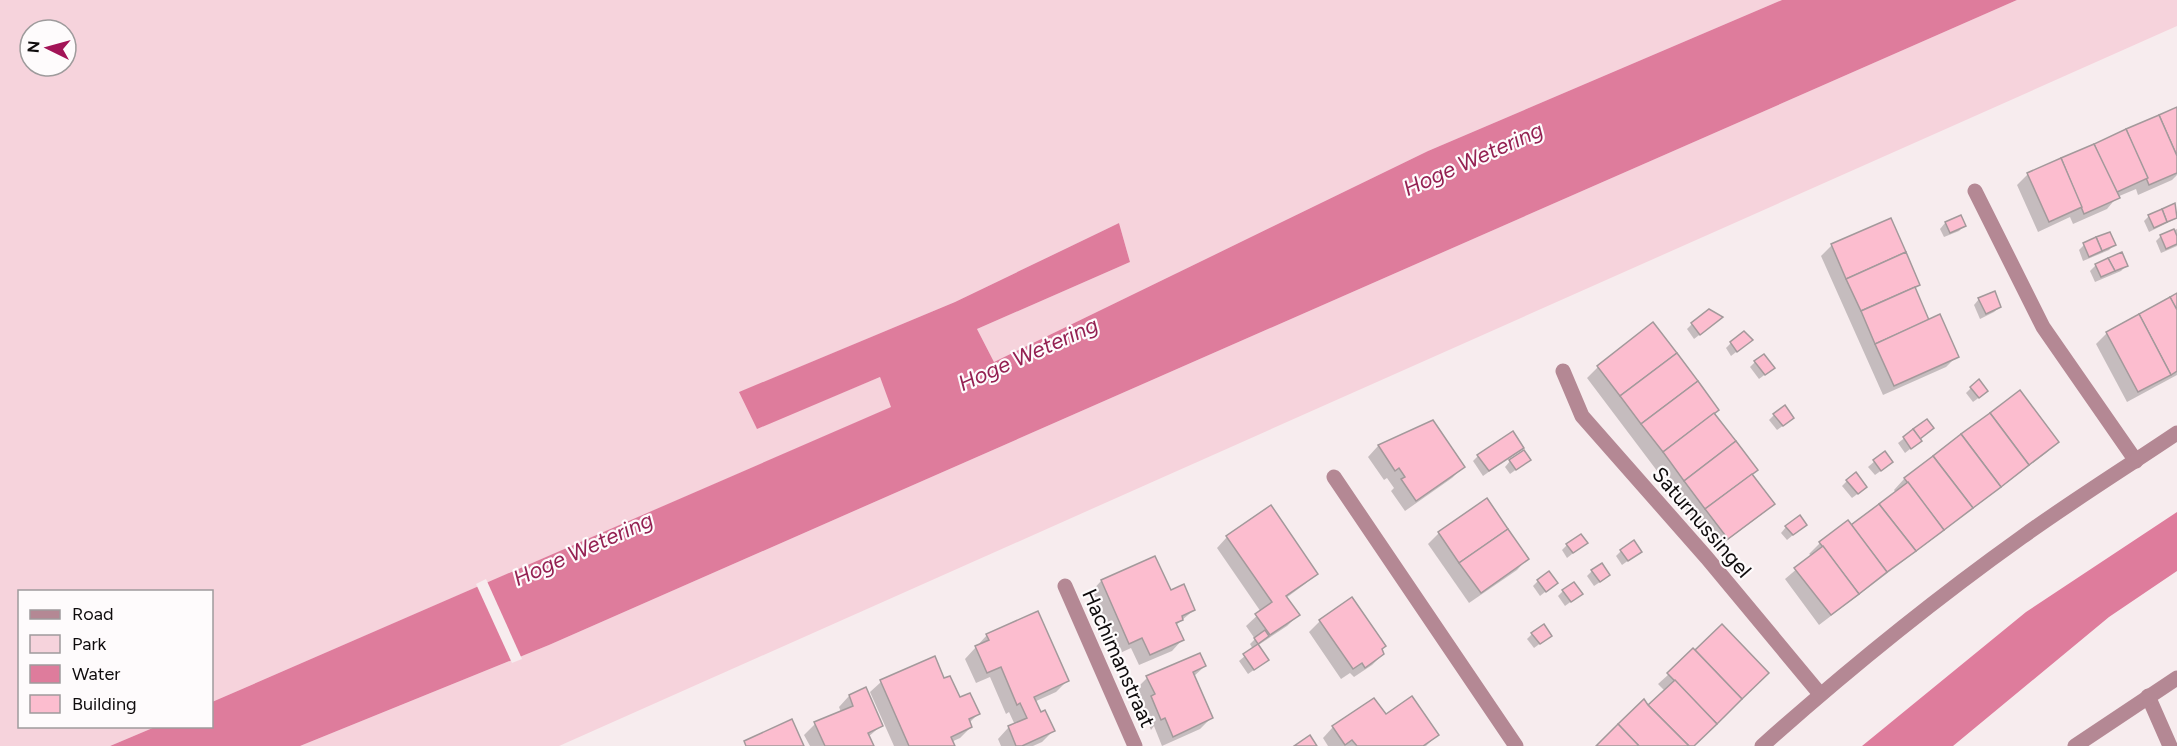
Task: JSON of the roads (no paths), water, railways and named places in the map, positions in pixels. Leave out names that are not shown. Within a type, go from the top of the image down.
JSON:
[{"type":"street","points":[[1975,191],[2043,327],[2136,461]]},
{"type":"street","name":"Saturnussingel","points":[[1563,371],[1582,416],[1707,558],[1820,694]]},
{"type":"street","points":[[1762,746],[1820,694],[2022,537],[2177,433]]},
{"type":"street","points":[[1334,477],[1516,746]]},
{"type":"street","name":"Hachimanstraat","points":[[1065,586],[1135,746]]},
{"type":"street","points":[[2075,746],[2177,678]]},
{"type":"street","points":[[2148,696],[2170,746]]},
{"type":"water","name":"Hoge Wetering","points":[[1782,0],[2017,0],[549,645],[300,746],[110,746],[153,728],[213,728],[213,702],[891,407],[880,377],[757,429],[739,392],[955,302],[1119,223],[1130,262],[977,329],[994,362],[1428,151]]},
{"type":"water","points":[[2177,512],[2177,571],[2109,617],[1953,746],[1862,746],[2026,612]]}]
